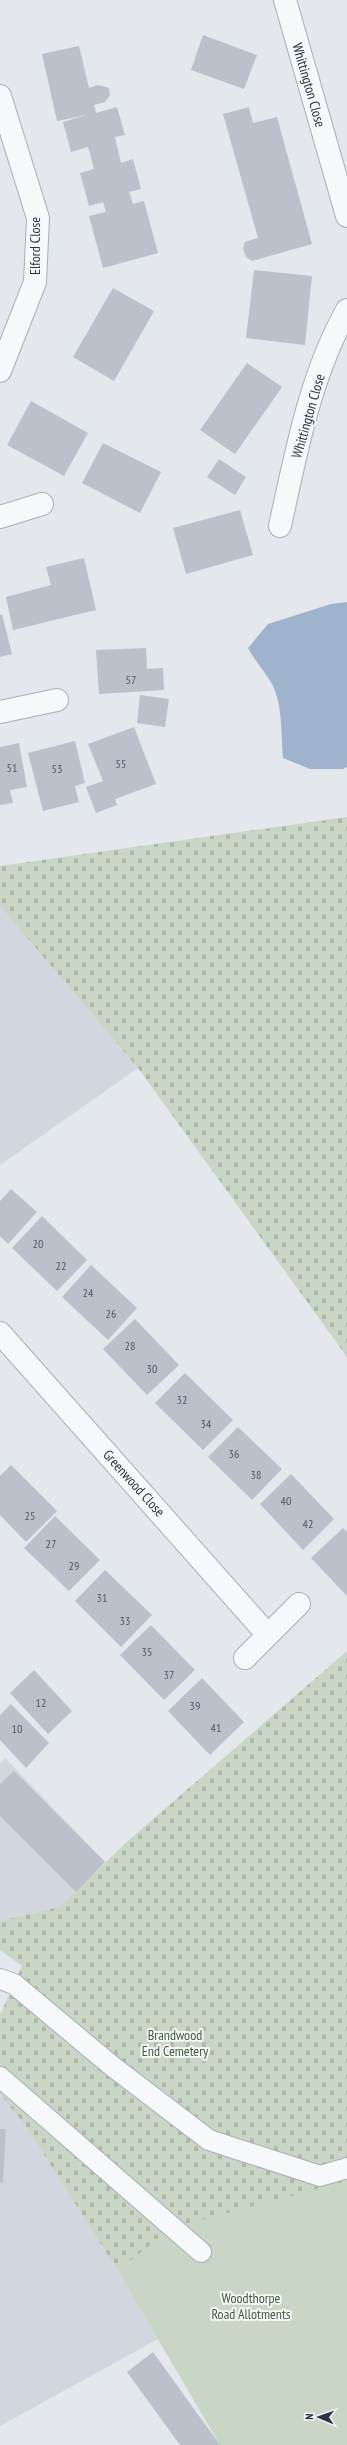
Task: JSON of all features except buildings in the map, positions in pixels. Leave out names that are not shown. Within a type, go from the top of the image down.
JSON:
[{"type":"street","name":"Whittington Close","points":[[285,0],[347,216]]},
{"type":"street","name":"Elford Close","points":[[0,96],[38,218],[35,282],[0,371]]},
{"type":"street","name":"Whittington Close","points":[[280,526],[302,427],[331,338],[347,310]]},
{"type":"street","points":[[0,517],[42,504]]},
{"type":"street","points":[[0,712],[57,700]]},
{"type":"street","name":"Greenwood Close","points":[[0,1333],[267,1634]]},
{"type":"street","points":[[246,1658],[267,1634],[299,1604]]},
{"type":"lane","points":[[0,1979],[14,1984],[112,2066],[209,2140],[320,2176],[347,2168]]},
{"type":"lane","points":[[0,2077],[201,2252]]},
{"type":"shaded area","points":[[0,906],[138,1068],[0,1165]]},
{"type":"shaded area","points":[[5,1758],[105,1862],[59,1907],[0,1921],[0,1764]]},
{"type":"shaded area","points":[[0,2094],[25,2125],[118,2271],[158,2339],[0,2426]]},
{"type":"green space","points":[[347,817],[347,1357],[138,1068],[0,906],[0,866]]},
{"type":"green space","name":"Brandwood End Cemetery","points":[[347,1651],[347,2182],[172,2228],[118,2271],[25,2125],[0,2094],[0,2015],[22,1966],[0,1950],[0,1921],[59,1907],[129,1840]]},
{"type":"green space","name":"Woodthorpe Road Allotments","points":[[347,2181],[347,2445],[220,2445],[118,2271],[172,2228]]},
{"type":"water","points":[[347,602],[347,767],[343,769],[310,769],[283,758],[280,711],[276,692],[248,648],[268,624],[331,604]]}]
